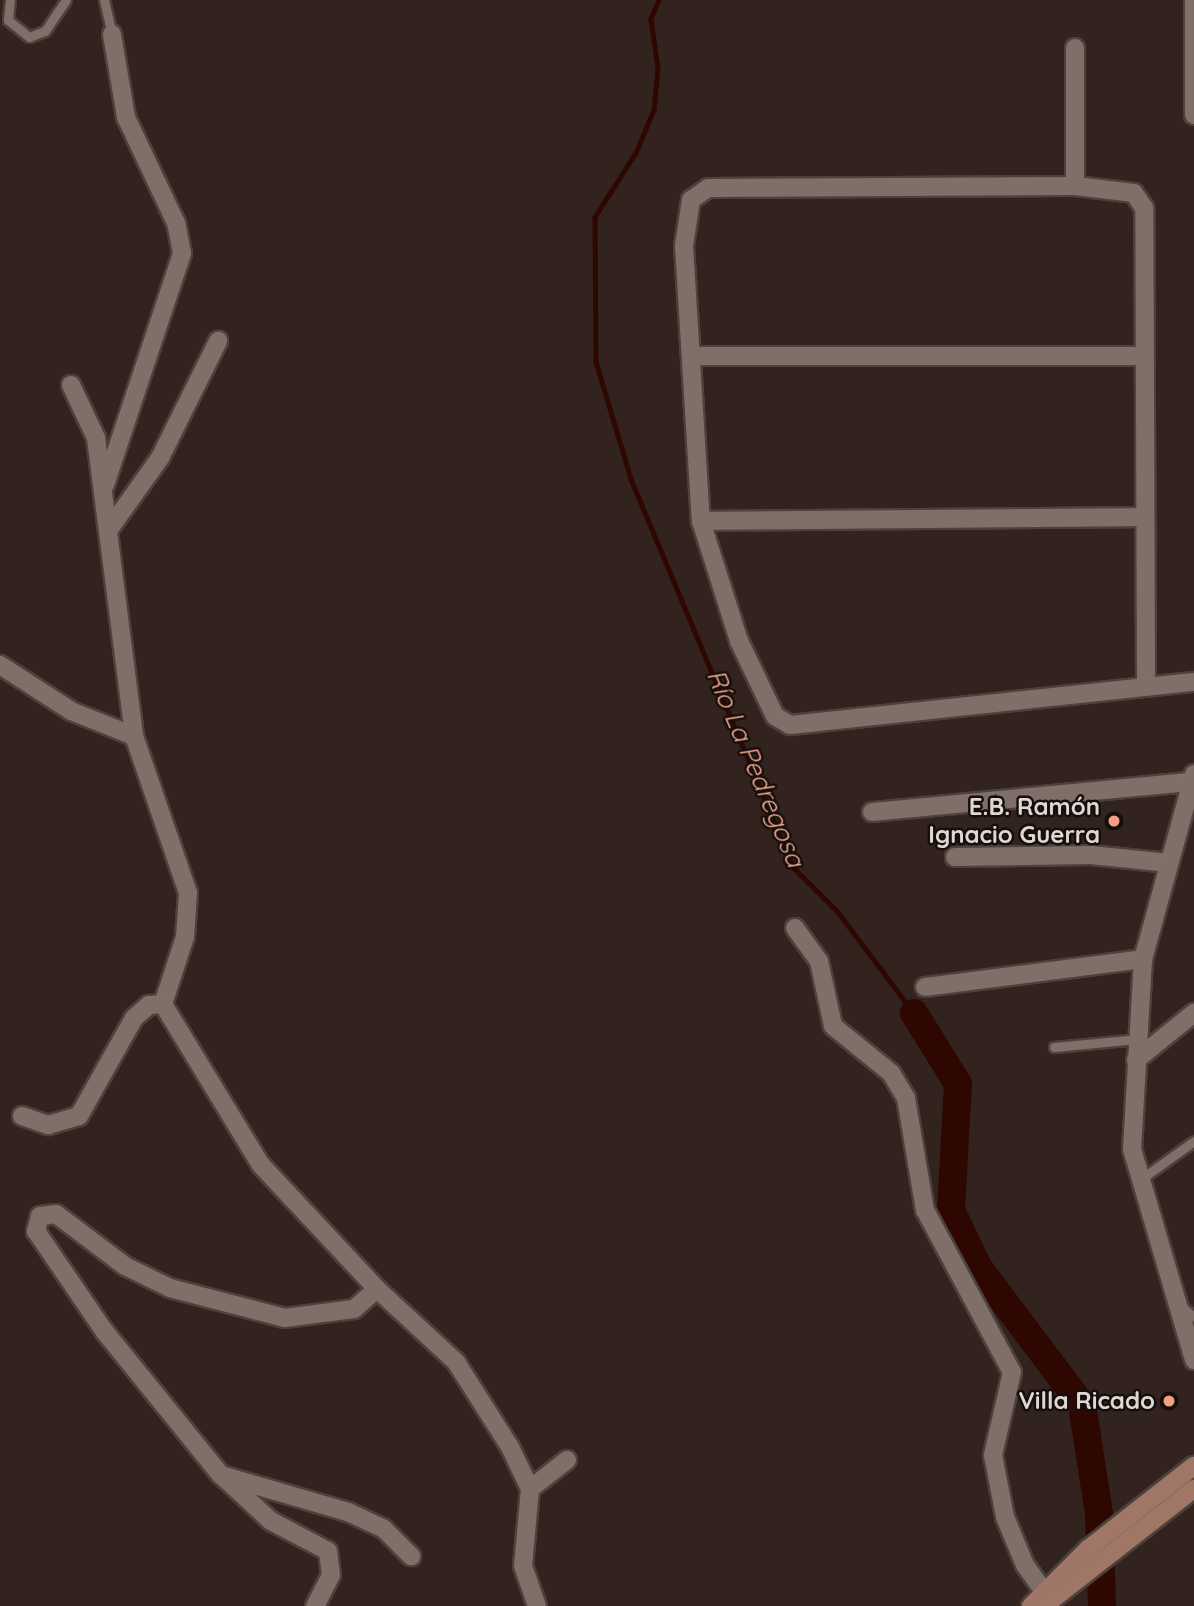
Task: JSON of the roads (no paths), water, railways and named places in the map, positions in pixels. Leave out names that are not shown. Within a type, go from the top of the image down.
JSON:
[{"type":"main road","points":[[1031,1606],[1045,1598],[1090,1558],[1106,1534],[1194,1466]]},
{"type":"main road","points":[[1090,1558],[1107,1555],[1194,1489]]},
{"type":"street","points":[[1194,0],[1194,115]]},
{"type":"street","points":[[104,488],[181,253],[176,223],[126,117],[112,34]]},
{"type":"street","points":[[1074,48],[1075,186]]},
{"type":"street","points":[[1146,685],[1141,356],[1144,208],[1134,193],[1075,186],[708,188],[691,200],[685,217],[701,521],[739,641],[775,716],[790,725],[1194,682]]},
{"type":"street","points":[[110,528],[160,457],[218,341]]},
{"type":"street","points":[[691,356],[1141,356]]},
{"type":"street","points":[[71,385],[96,439],[110,528],[134,736],[188,893],[185,937],[163,1004],[261,1165],[377,1289],[456,1362],[530,1489],[523,1566],[537,1606]]},
{"type":"street","points":[[701,521],[1144,517]]},
{"type":"street","points":[[0,665],[71,712],[134,736]]},
{"type":"street","points":[[872,812],[1192,778],[1143,959],[1136,1060],[1138,1181],[1179,1304],[1194,1360]]},
{"type":"street","points":[[955,857],[1091,855],[1169,863]]},
{"type":"street","points":[[795,928],[819,961],[833,1026],[891,1073],[906,1098],[925,1210],[1012,1372],[993,1455],[1005,1517],[1045,1598]]},
{"type":"street","points":[[925,987],[1143,959]]},
{"type":"street","points":[[22,1116],[48,1125],[79,1116],[134,1018],[149,1005],[163,1004]]},
{"type":"street","points":[[1136,1060],[1194,1013]]},
{"type":"street","points":[[315,1606],[331,1575],[328,1550],[271,1521],[221,1475],[51,1256],[36,1230],[40,1216],[56,1214],[125,1266],[170,1288],[285,1318],[354,1309],[377,1289]]},
{"type":"street","points":[[530,1489],[567,1460]]},
{"type":"street","points":[[221,1475],[348,1512],[383,1528],[411,1556]]},
{"type":"lane","points":[[10,0],[8,20],[29,37],[45,30],[66,0]]},
{"type":"lane","points":[[104,0],[112,34]]},
{"type":"lane","points":[[1054,1048],[1137,1039]]},
{"type":"lane","points":[[1138,1181],[1194,1142]]},
{"type":"lane","points":[[1179,1304],[1194,1317]]},
{"type":"waterway","name":"Río La Pedregosa","points":[[659,0],[651,19],[658,68],[654,110],[636,153],[595,217],[596,362],[631,479],[794,868],[838,912],[914,1013]]},
{"type":"waterway","name":"Río La Pedregosa","points":[[914,1013],[958,1084],[951,1210],[978,1267],[1082,1405],[1099,1514],[1102,1606]]},
{"type":"place","name":"E.B. Ramón Ignacio Guerra","points":[[1114,821]]},
{"type":"place","name":"Villa Ricado","points":[[1169,1401]]}]
